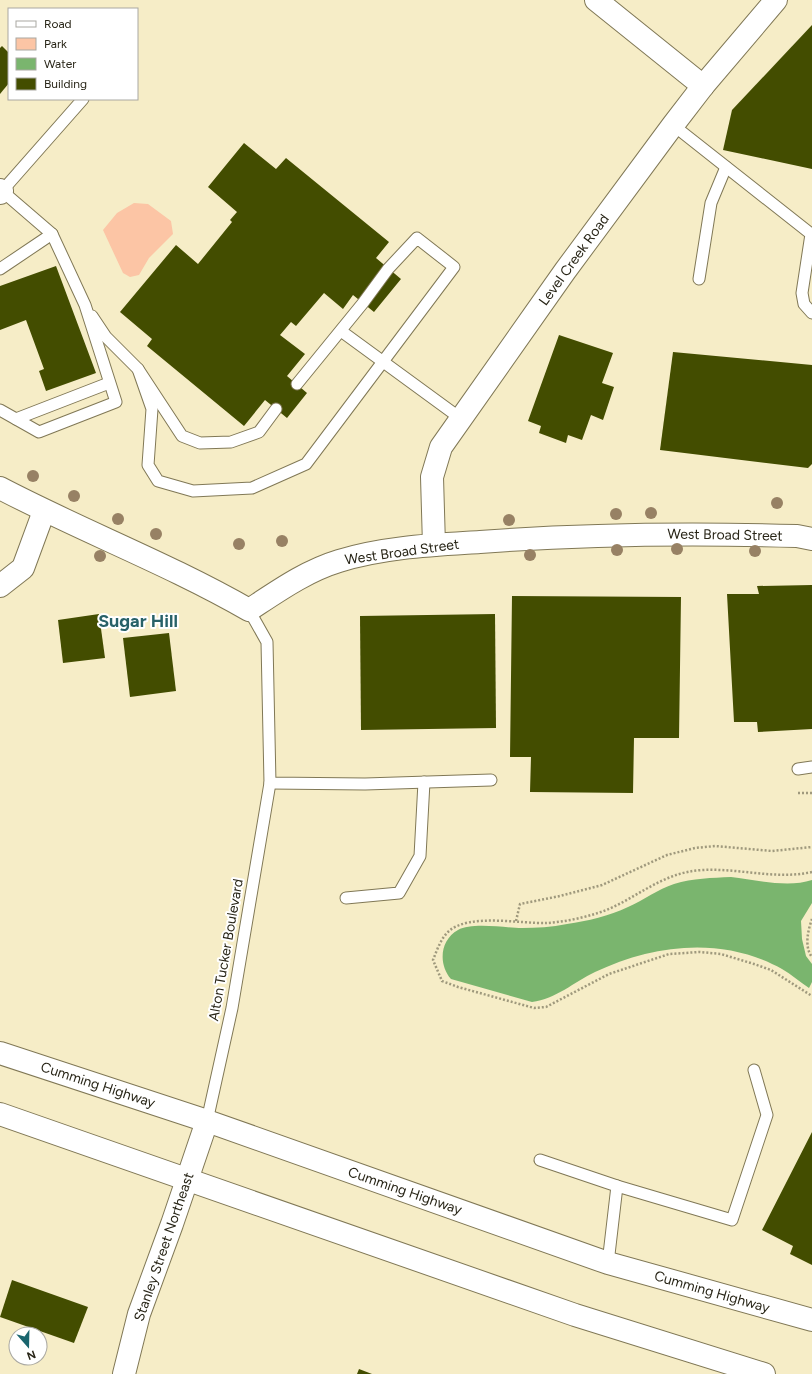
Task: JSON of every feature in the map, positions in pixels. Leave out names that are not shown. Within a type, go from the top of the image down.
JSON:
[{"type":"main road","points":[[596,0],[703,86]]},
{"type":"main road","name":"Level Creek Road","points":[[434,545],[432,477],[441,447],[565,271],[673,125],[703,86],[776,0]]},
{"type":"main road","points":[[0,488],[44,511],[204,584],[249,610]]},
{"type":"main road","points":[[0,586],[23,568],[44,511]]},
{"type":"main road","name":"West Broad Street","points":[[249,610],[304,574],[339,561],[369,554],[434,545],[549,537],[627,534],[708,533],[797,536],[812,538]]},
{"type":"main road","name":"Cumming Highway","points":[[0,1053],[207,1121],[608,1262],[812,1320]]},
{"type":"main road","points":[[0,1114],[575,1316],[764,1374]]},
{"type":"main road","name":"Stanley Street Northeast","points":[[124,1374],[139,1314],[207,1121]]},
{"type":"lane","points":[[0,410],[39,432],[116,402],[85,305],[52,234],[1,191],[82,100]]},
{"type":"lane","points":[[673,125],[812,234],[802,293],[804,304],[812,313]]},
{"type":"lane","points":[[699,280],[711,203],[726,167]]},
{"type":"lane","points":[[0,269],[52,234]]},
{"type":"lane","points":[[138,369],[152,408],[148,465],[158,481],[193,491],[252,488],[306,464],[454,267],[417,238],[388,269],[297,384]]},
{"type":"lane","points":[[85,305],[106,337],[138,369],[182,436],[200,443],[231,442],[258,432],[276,409]]},
{"type":"lane","points":[[341,330],[383,363],[460,418]]},
{"type":"lane","points":[[16,419],[109,383]]},
{"type":"lane","name":"Alton Tucker Boulevard","points":[[207,1121],[232,1008],[270,783],[267,642],[249,610]]},
{"type":"lane","points":[[798,770],[812,767]]},
{"type":"lane","points":[[270,783],[364,784],[491,780]]},
{"type":"lane","points":[[346,898],[399,893],[420,856],[424,782]]},
{"type":"lane","points":[[540,1160],[617,1186],[732,1220],[767,1115],[754,1070]]},
{"type":"lane","points":[[608,1262],[617,1186]]},
{"type":"path","points":[[798,793],[812,793]]},
{"type":"path","points":[[516,921],[520,904],[602,886],[667,855],[695,848],[715,846],[772,851],[812,848]]},
{"type":"path","points":[[812,872],[782,875],[703,870],[674,875],[653,883],[633,896],[599,913],[574,919],[547,923],[516,921],[467,923],[449,930],[440,943],[434,960],[442,981],[458,987],[534,1008],[546,1007],[609,974],[669,954],[700,952],[739,958],[771,970],[812,996]]},
{"type":"path","points":[[812,920],[808,936],[808,944],[812,957]]},
{"type":"green space","points":[[134,203],[148,204],[171,221],[173,234],[149,258],[139,275],[130,277],[123,273],[103,230],[117,213]]},
{"type":"water","points":[[731,877],[782,883],[812,880],[812,903],[801,921],[802,939],[806,956],[812,964],[812,982],[809,988],[782,969],[759,959],[736,952],[712,948],[665,950],[641,955],[618,962],[587,976],[557,994],[532,1002],[451,979],[444,966],[443,953],[447,940],[452,934],[464,928],[472,926],[489,926],[538,928],[583,921],[606,916],[621,910],[674,884],[695,879]]},
{"type":"building","points":[[812,25],[812,169],[723,150],[732,110]]},
{"type":"building","points":[[2,46],[8,52],[8,84],[0,94],[0,48]]},
{"type":"building","points":[[244,143],[276,169],[286,158],[389,242],[376,258],[401,279],[374,312],[353,295],[343,309],[324,293],[296,326],[291,322],[280,335],[305,354],[287,376],[307,393],[287,418],[265,400],[244,426],[147,346],[152,339],[120,312],[176,245],[198,264],[232,222],[230,220],[237,212],[208,187]]},
{"type":"building","points":[[56,266],[96,373],[46,391],[39,371],[44,369],[26,320],[0,330],[0,286]]},
{"type":"building","points":[[559,335],[613,353],[602,383],[614,387],[603,420],[591,415],[582,440],[568,435],[566,443],[539,433],[541,426],[528,421]]},
{"type":"building","points":[[673,352],[812,365],[812,464],[808,468],[660,450]]},
{"type":"building","points":[[812,585],[812,729],[758,732],[757,722],[734,722],[727,594],[759,594],[757,586]]},
{"type":"building","points":[[512,596],[681,597],[679,738],[634,738],[633,793],[530,792],[531,757],[510,757]]},
{"type":"building","points":[[99,614],[105,658],[63,663],[58,620]]},
{"type":"building","points":[[495,614],[496,728],[361,730],[360,616]]},
{"type":"building","points":[[169,633],[176,691],[130,697],[123,638]]},
{"type":"building","points":[[812,1132],[812,1265],[790,1254],[793,1246],[762,1230]]},
{"type":"building","points":[[12,1280],[88,1307],[74,1343],[48,1334],[48,1326],[26,1326],[0,1317]]},
{"type":"building","points":[[359,1369],[372,1374],[357,1374]]},
{"type":"district","name":"Sugar Hill","points":[[138,621]]}]
